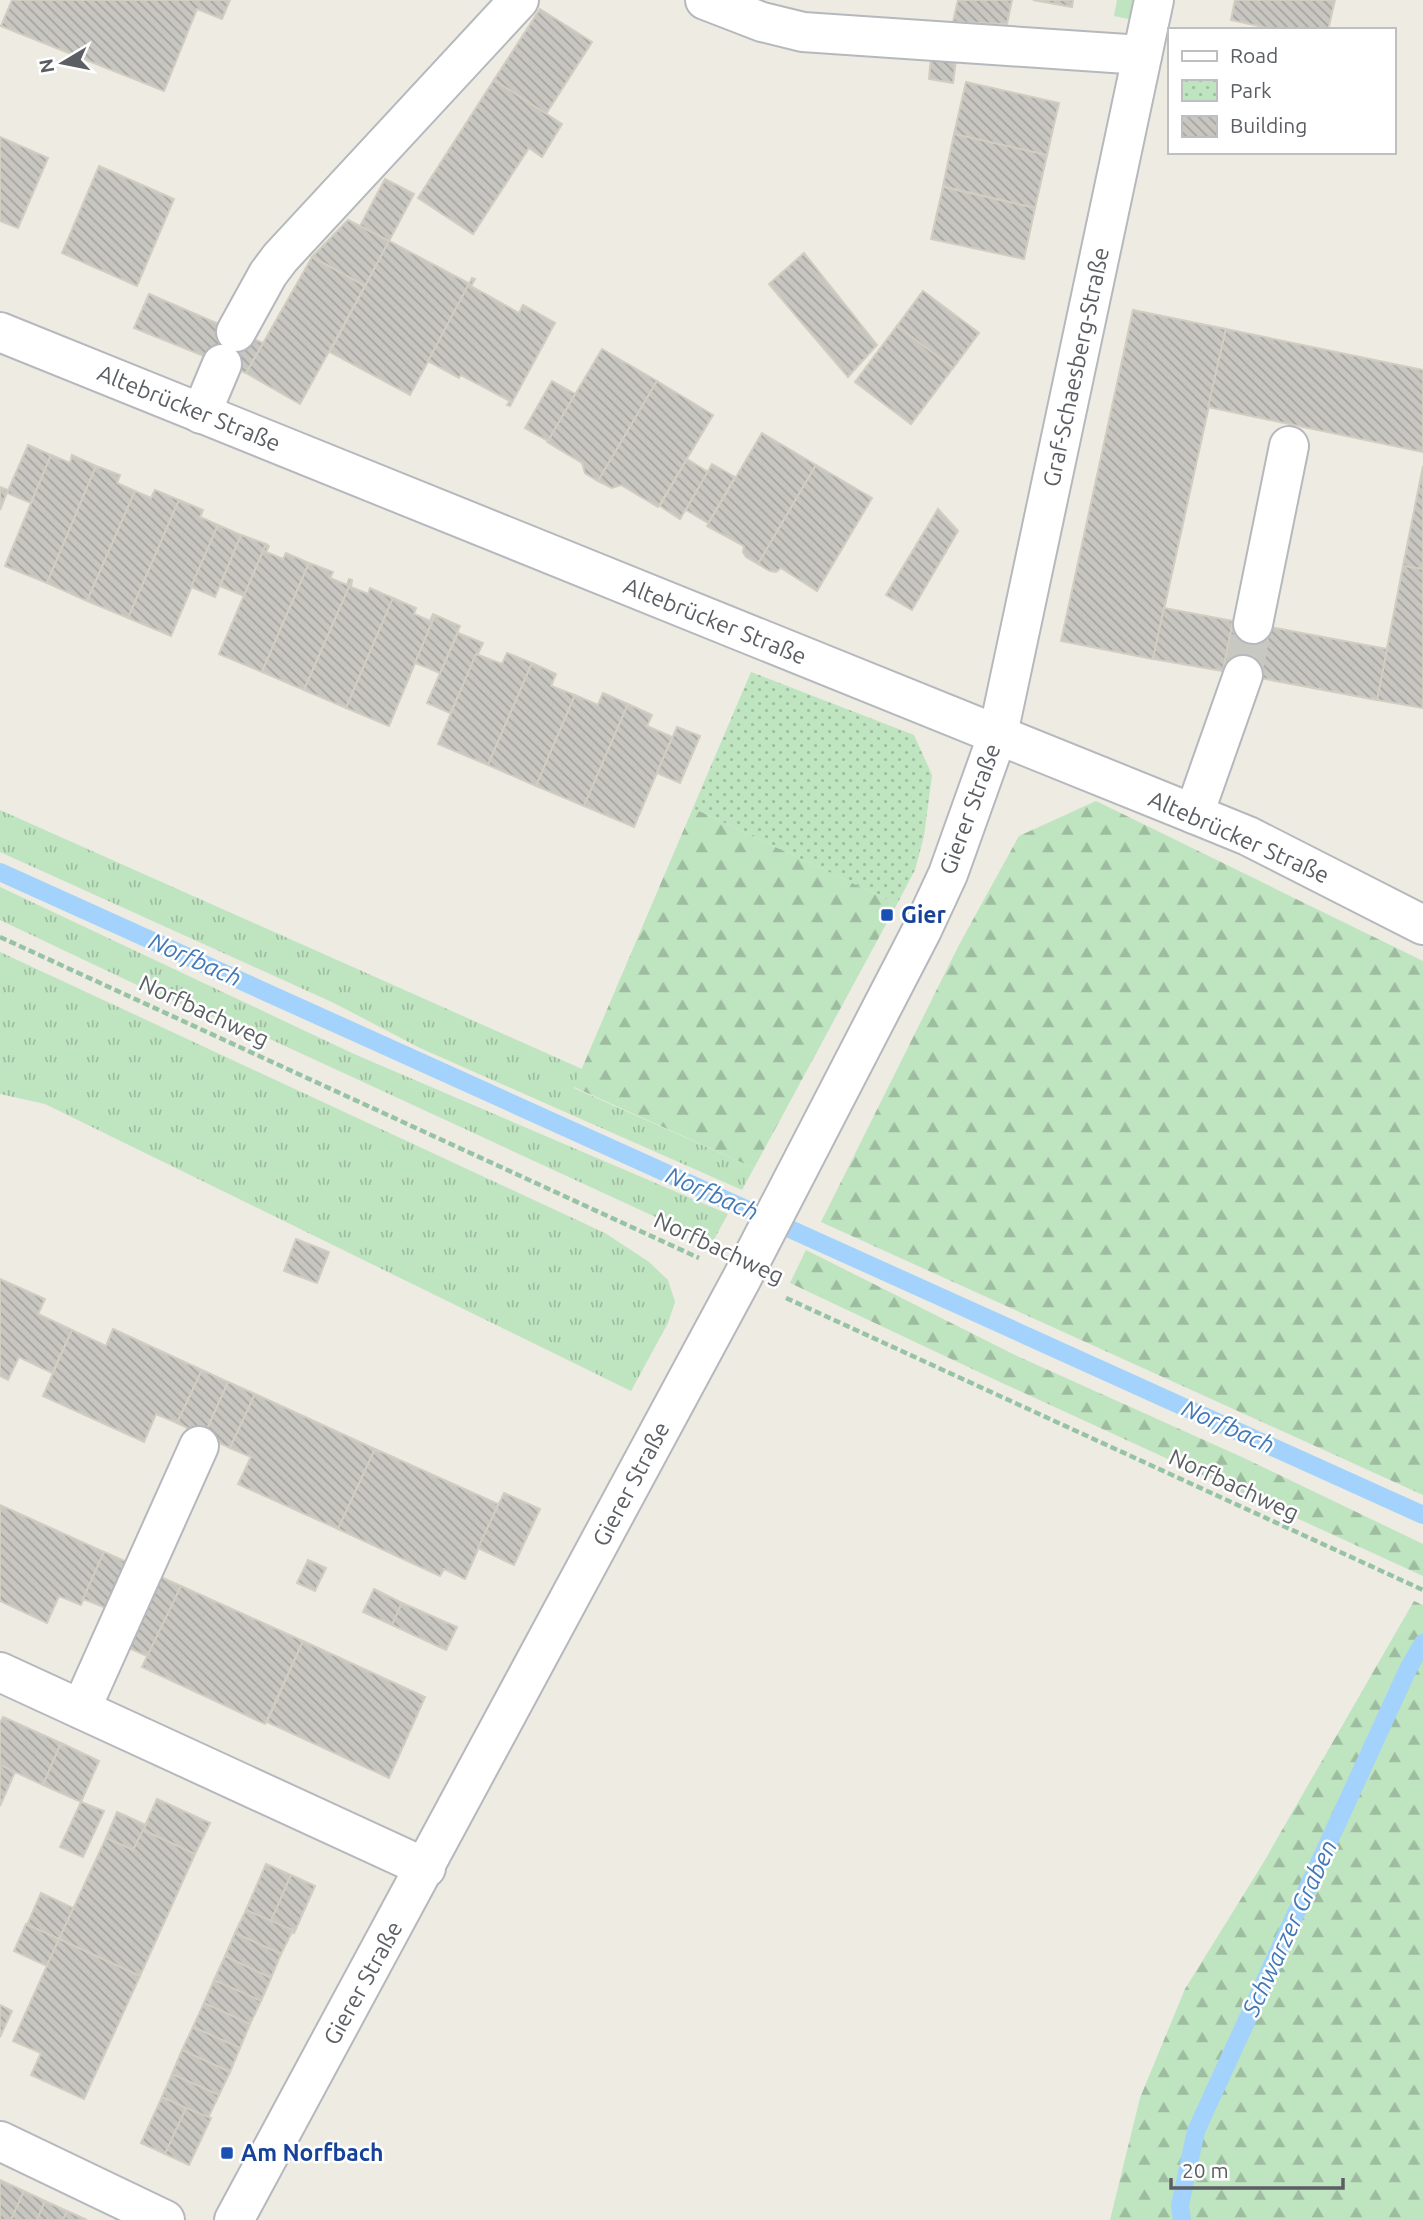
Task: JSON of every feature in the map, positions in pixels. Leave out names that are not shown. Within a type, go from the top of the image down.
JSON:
[{"type":"street","points":[[201,414],[229,348],[268,274],[280,258],[519,0]]},
{"type":"street","points":[[705,0],[762,22],[803,32],[1142,55]]},
{"type":"street","name":"Graf-Schaesberg-Straße","points":[[998,734],[1154,0]]},
{"type":"street","name":"Altebrücker Straße","points":[[0,331],[1248,836],[1423,925]]},
{"type":"street","points":[[1253,624],[1289,446]]},
{"type":"street","points":[[1194,814],[1243,675]]},
{"type":"street","name":"Gierer Straße","points":[[234,2220],[426,1868],[746,1269],[922,930],[948,874],[998,734]]},
{"type":"street","points":[[81,1709],[199,1446]]},
{"type":"street","points":[[0,1672],[426,1868]]},
{"type":"street","points":[[0,2141],[165,2220]]},
{"type":"path","name":"Norfbachweg","points":[[0,937],[746,1269],[1423,1590]]},
{"type":"green space","points":[[1117,0],[1142,0],[1134,20],[1114,16]]},
{"type":"green space","points":[[751,672],[914,735],[932,775],[924,836],[915,870],[897,904],[693,808]]},
{"type":"green space","points":[[1096,801],[1423,961],[1423,1495],[821,1222],[959,945],[1019,836]]},
{"type":"green space","points":[[693,808],[897,904],[754,1168],[574,1087]]},
{"type":"green space","points":[[0,810],[582,1069],[574,1088],[754,1168],[742,1190],[420,1048],[334,1003],[0,852]]},
{"type":"green space","points":[[0,887],[354,1054],[728,1214],[712,1243],[272,1040],[156,994],[0,920]]},
{"type":"green space","points":[[0,952],[605,1233],[649,1262],[668,1280],[675,1302],[668,1323],[631,1391],[45,1104],[0,1094]]},
{"type":"green space","points":[[806,1250],[1017,1356],[1244,1458],[1423,1544],[1423,1576],[790,1283]]},
{"type":"green space","points":[[1414,1601],[1423,1605],[1423,2220],[1110,2220],[1140,2098],[1185,1989],[1262,1865]]},
{"type":"building","points":[[12,0],[230,0],[222,19],[197,9],[164,91],[1,26]]},
{"type":"building","points":[[958,0],[1012,0],[1007,24],[953,22]]},
{"type":"building","points":[[1033,0],[1073,0],[1072,7]]},
{"type":"building","points":[[1235,0],[1335,0],[1328,28],[1268,28],[1231,20]]},
{"type":"building","points":[[540,9],[592,42],[546,114],[494,80]]},
{"type":"building","points":[[931,57],[956,60],[953,83],[929,79]]},
{"type":"building","points":[[494,80],[562,124],[542,157],[529,148],[473,234],[418,198]]},
{"type":"building","points":[[966,82],[1059,103],[1047,155],[954,134]]},
{"type":"building","points":[[954,134],[1047,155],[1035,208],[943,186]]},
{"type":"building","points":[[0,137],[48,158],[18,228],[0,221]]},
{"type":"building","points":[[99,166],[174,199],[137,286],[62,253]]},
{"type":"building","points":[[385,179],[414,194],[389,241],[360,226]]},
{"type":"building","points":[[943,187],[1035,208],[1024,259],[931,239]]},
{"type":"building","points":[[348,220],[389,241],[365,286],[312,257]]},
{"type":"building","points":[[389,241],[470,284],[410,395],[330,352]]},
{"type":"building","points":[[804,253],[877,345],[848,377],[769,284]]},
{"type":"building","points":[[312,257],[365,286],[300,404],[246,373]]},
{"type":"building","points":[[472,278],[475,279],[471,286],[519,313],[523,305],[555,323],[510,406],[507,405],[510,401],[428,361]]},
{"type":"building","points":[[923,291],[979,333],[953,368],[897,326]]},
{"type":"building","points":[[149,294],[263,343],[246,373],[134,328]]},
{"type":"building","points":[[1133,310],[1226,329],[1153,659],[1061,641]]},
{"type":"building","points":[[897,326],[953,368],[911,424],[855,382]]},
{"type":"building","points":[[1226,329],[1423,370],[1423,452],[1208,407]]},
{"type":"building","points":[[602,349],[657,381],[598,481],[585,473],[582,463],[547,442]]},
{"type":"building","points":[[552,381],[575,394],[548,441],[525,428]]},
{"type":"building","points":[[657,381],[713,415],[658,507],[621,485],[612,488],[598,481]]},
{"type":"building","points":[[762,433],[816,465],[758,564],[746,557],[744,546],[707,526]]},
{"type":"building","points":[[28,445],[51,455],[31,503],[7,493]]},
{"type":"building","points":[[51,455],[70,463],[72,455],[96,466],[47,583],[5,566]]},
{"type":"building","points":[[687,459],[708,472],[680,519],[660,506]]},
{"type":"building","points":[[712,464],[735,477],[708,523],[686,510]]},
{"type":"building","points":[[816,465],[872,498],[817,591],[781,568],[776,572],[770,571],[758,564]]},
{"type":"building","points":[[96,466],[120,475],[117,483],[135,491],[87,601],[47,583]]},
{"type":"building","points":[[1423,466],[1423,569],[1403,566]]},
{"type":"building","points":[[0,487],[8,490],[0,510]]},
{"type":"building","points":[[155,490],[179,500],[128,618],[87,601],[135,491],[151,498]]},
{"type":"building","points":[[179,500],[203,510],[200,517],[218,525],[171,636],[128,618]]},
{"type":"building","points":[[938,509],[958,531],[912,610],[886,595]]},
{"type":"building","points":[[218,525],[241,535],[215,597],[191,587]]},
{"type":"building","points":[[241,535],[266,544],[244,596],[220,586]]},
{"type":"building","points":[[266,544],[269,546],[266,552],[283,559],[286,553],[309,563],[262,672],[219,654]]},
{"type":"building","points":[[309,563],[333,572],[330,578],[347,585],[349,579],[352,580],[304,690],[262,672]]},
{"type":"building","points":[[1403,566],[1423,569],[1423,708],[1377,700]]},
{"type":"building","points":[[352,580],[351,587],[368,594],[370,588],[393,598],[346,708],[304,690]]},
{"type":"building","points":[[393,598],[416,608],[414,614],[430,621],[433,614],[435,615],[389,726],[346,708]]},
{"type":"building","points":[[1164,608],[1233,621],[1223,671],[1153,659]]},
{"type":"building","points":[[435,615],[460,626],[440,673],[415,663]]},
{"type":"building","points":[[1233,621],[1270,627],[1260,678],[1223,671]]},
{"type":"building","points":[[1270,627],[1387,649],[1377,700],[1260,678]]},
{"type":"building","points":[[458,633],[483,643],[450,713],[427,703]]},
{"type":"building","points":[[507,653],[532,663],[488,765],[438,744],[476,654],[502,664]]},
{"type":"building","points":[[532,663],[556,674],[551,686],[575,695],[536,786],[488,765]]},
{"type":"building","points":[[603,693],[628,704],[584,806],[536,786],[575,695],[598,705]]},
{"type":"building","points":[[628,704],[652,715],[647,726],[672,737],[634,827],[584,806]]},
{"type":"building","points":[[677,727],[700,736],[680,783],[657,773]]},
{"type":"building","points":[[296,1239],[329,1252],[317,1283],[284,1271]]},
{"type":"building","points":[[0,1279],[45,1299],[38,1314],[72,1330],[52,1373],[19,1357],[8,1380],[0,1376]]},
{"type":"building","points":[[113,1329],[202,1370],[177,1423],[156,1414],[144,1442],[43,1396],[72,1330],[106,1346]]},
{"type":"building","points":[[202,1370],[228,1382],[204,1436],[177,1423]]},
{"type":"building","points":[[228,1382],[255,1394],[230,1448],[204,1436]]},
{"type":"building","points":[[255,1394],[375,1449],[338,1529],[238,1484],[251,1457],[230,1448]]},
{"type":"building","points":[[375,1449],[498,1504],[465,1579],[444,1569],[440,1576],[338,1529]]},
{"type":"building","points":[[504,1493],[540,1509],[514,1565],[478,1548]]},
{"type":"building","points":[[0,1505],[104,1552],[81,1605],[59,1596],[47,1623],[0,1601]]},
{"type":"building","points":[[104,1552],[127,1562],[106,1608],[83,1599]]},
{"type":"building","points":[[308,1560],[326,1568],[315,1591],[297,1583]]},
{"type":"building","points":[[154,1574],[181,1586],[149,1657],[122,1645]]},
{"type":"building","points":[[181,1586],[303,1641],[265,1724],[142,1667]]},
{"type":"building","points":[[374,1589],[402,1603],[392,1625],[363,1612]]},
{"type":"building","points":[[402,1603],[457,1627],[446,1650],[392,1625]]},
{"type":"building","points":[[303,1641],[425,1697],[389,1778],[267,1722]]},
{"type":"building","points":[[3,1717],[61,1743],[43,1785],[0,1765],[0,1723]]},
{"type":"building","points":[[61,1743],[99,1761],[81,1802],[43,1785]]},
{"type":"building","points":[[0,1765],[15,1772],[0,1806]]},
{"type":"building","points":[[157,1799],[210,1823],[195,1854],[143,1830]]},
{"type":"building","points":[[81,1802],[104,1811],[83,1857],[60,1847]]},
{"type":"building","points":[[117,1812],[146,1825],[133,1850],[106,1838]]},
{"type":"building","points":[[143,1830],[195,1854],[140,1976],[59,1939],[106,1838],[133,1850]]},
{"type":"building","points":[[266,1864],[291,1875],[271,1921],[246,1910]]},
{"type":"building","points":[[291,1875],[315,1886],[294,1933],[271,1921]]},
{"type":"building","points":[[41,1893],[73,1908],[59,1939],[27,1925]]},
{"type":"building","points":[[246,1910],[293,1930],[281,1954],[235,1933]]},
{"type":"building","points":[[26,1924],[59,1939],[47,1966],[14,1951]]},
{"type":"building","points":[[235,1933],[281,1954],[271,1978],[225,1956]]},
{"type":"building","points":[[59,1939],[140,1976],[84,2099],[31,2075],[41,2053],[13,2041]]},
{"type":"building","points":[[225,1956],[271,1978],[261,2001],[214,1980]]},
{"type":"building","points":[[214,1980],[261,2001],[250,2024],[204,2003]]},
{"type":"building","points":[[204,2003],[250,2024],[240,2048],[193,2027]]},
{"type":"building","points":[[0,2005],[12,2011],[0,2037]]},
{"type":"building","points":[[193,2027],[240,2048],[230,2072],[182,2050]]},
{"type":"building","points":[[182,2050],[230,2072],[219,2095],[172,2074]]},
{"type":"building","points":[[172,2074],[219,2095],[208,2118],[162,2097]]},
{"type":"building","points":[[162,2097],[186,2108],[165,2154],[141,2143]]},
{"type":"building","points":[[186,2108],[211,2118],[189,2165],[165,2154]]},
{"type":"building","points":[[0,2180],[24,2191],[11,2220],[0,2220]]},
{"type":"building","points":[[24,2191],[45,2201],[37,2220],[11,2220]]},
{"type":"building","points":[[45,2201],[67,2211],[63,2220],[37,2220]]},
{"type":"building","points":[[67,2211],[87,2220],[63,2220]]},
{"type":"waterway","name":"Norfbach","points":[[0,872],[1423,1515]]},
{"type":"waterway","name":"Schwarzer Graben","points":[[1182,2220],[1180,2205],[1196,2131],[1409,1667],[1423,1643]]},
{"type":"tunnel","points":[[1243,675],[1253,624]]},
{"type":"place","name":"Gier","points":[[887,915]]},
{"type":"place","name":"Am Norfbach","points":[[227,2153]]}]
